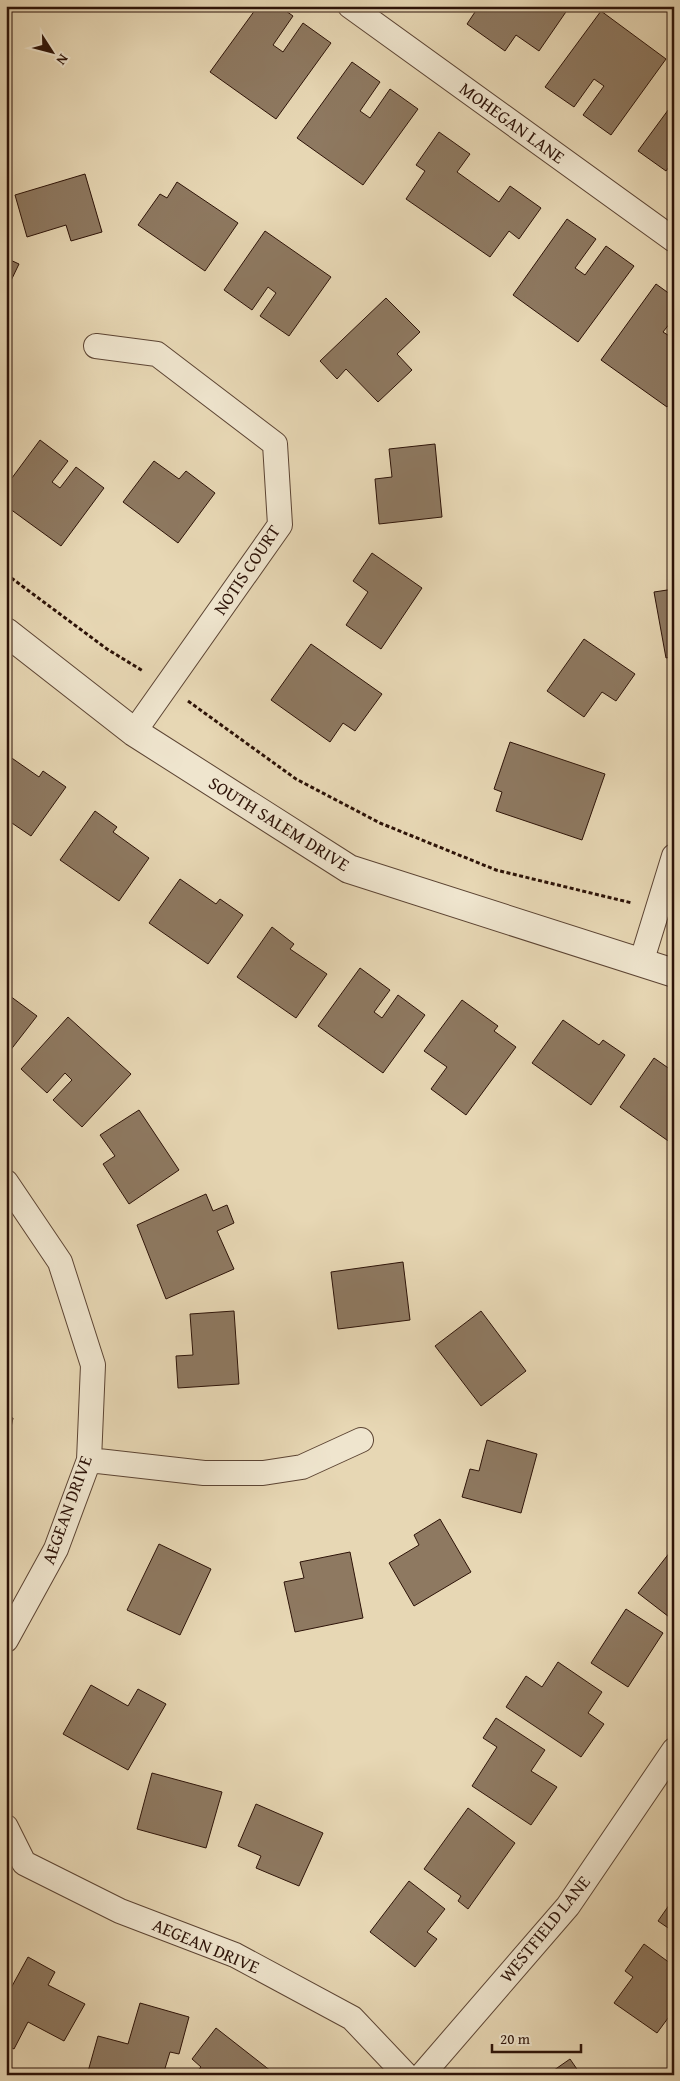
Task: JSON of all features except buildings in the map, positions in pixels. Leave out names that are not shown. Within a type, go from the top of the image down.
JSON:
[{"type":"street","name":"MOHEGAN LANE","points":[[350,6],[674,240]]},
{"type":"street","name":"NOTIS COURT","points":[[96,346],[157,354],[275,444],[280,525],[134,732]]},
{"type":"street","name":"SOUTH SALEM DRIVE","points":[[6,632],[134,732],[349,869],[640,963],[674,972]]},
{"type":"street","points":[[640,963],[674,856]]},
{"type":"street","name":"AEGEAN DRIVE","points":[[6,1182],[60,1262],[93,1365],[89,1460],[56,1550],[6,1640]]},
{"type":"street","points":[[89,1460],[204,1473],[263,1473],[302,1467],[361,1440]]},
{"type":"street","name":"WESTFIELD LANE","points":[[422,2075],[568,1906],[674,1750]]},
{"type":"street","name":"AEGEAN DRIVE","points":[[6,1827],[24,1863],[120,1911],[235,1955],[352,2018],[406,2075]]},
{"type":"path","points":[[6,574],[107,649],[166,686],[296,778],[380,823],[496,870],[657,910]]}]
